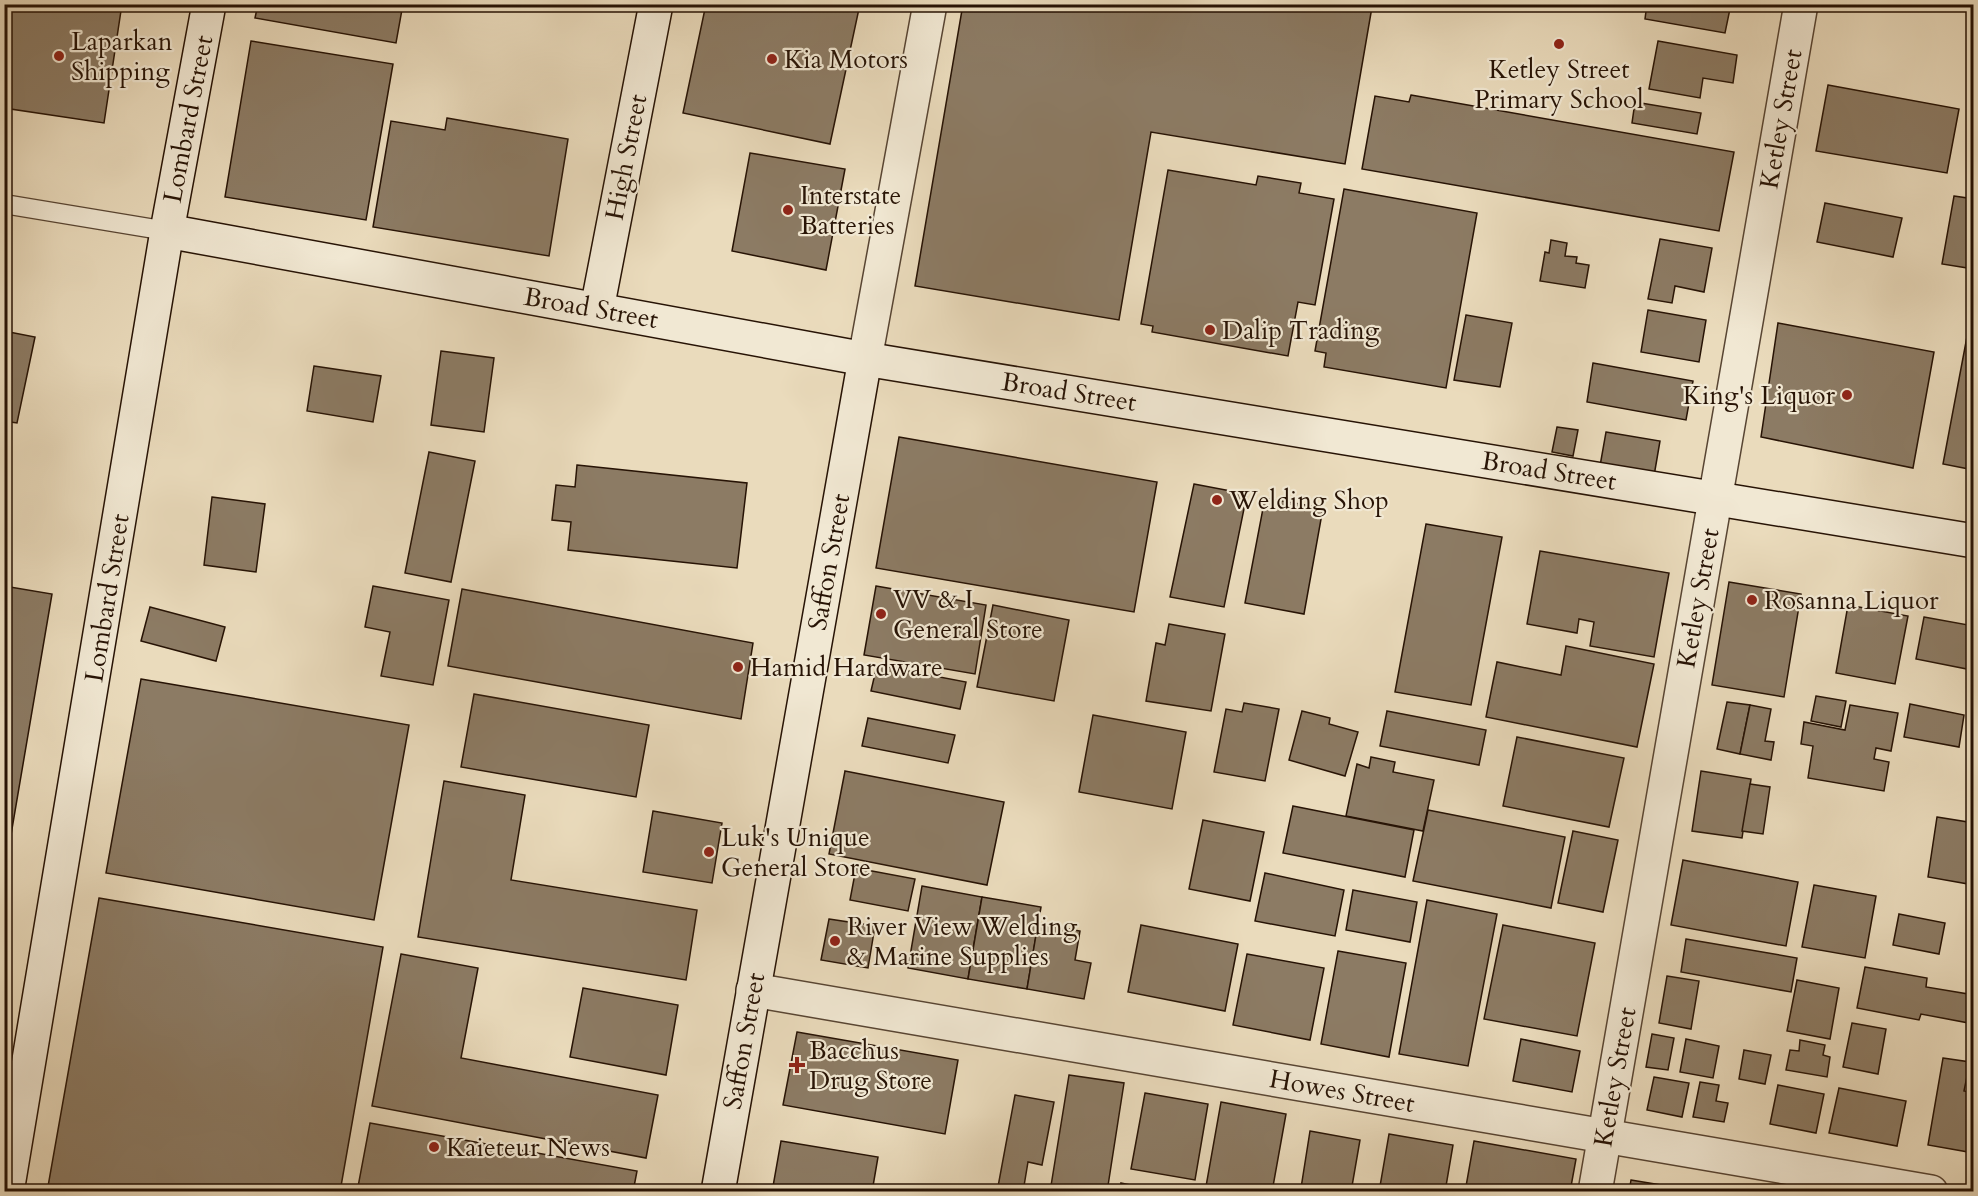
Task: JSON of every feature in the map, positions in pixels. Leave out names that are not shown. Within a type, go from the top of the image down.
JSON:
[{"type":"main road","name":"Lombard Street","points":[[7,1191],[167,231],[209,4]]},
{"type":"main road","name":"High Street","points":[[597,309],[656,4]]},
{"type":"main road","name":"Saffon Street","points":[[718,1191],[930,4]]},
{"type":"main road","name":"Ketley Street","points":[[1595,1191],[1801,4]]},
{"type":"main road","name":"Broad Street","points":[[167,231],[865,359],[1974,541]]},
{"type":"main road","name":"Howes Street","points":[[753,990],[1931,1191]]},
{"type":"lane","points":[[4,204],[167,231]]},
{"type":"building","name":"Laparkan Shipping","points":[[4,4],[122,4],[104,123],[4,108]]},
{"type":"building","points":[[258,4],[403,4],[396,43],[255,18]]},
{"type":"building","name":"Kia Motors","points":[[706,4],[860,4],[830,144],[683,113]]},
{"type":"building","points":[[963,4],[1357,4],[1372,7],[1345,164],[1151,132],[1119,320],[915,286]]},
{"type":"building","points":[[1647,4],[1731,4],[1725,33],[1645,19]]},
{"type":"building","points":[[251,41],[393,64],[366,220],[225,197]]},
{"type":"building","points":[[1658,41],[1737,55],[1733,83],[1703,78],[1700,98],[1649,89]]},
{"type":"building","points":[[1828,85],[1959,109],[1947,173],[1816,151]]},
{"type":"building","points":[[1411,95],[1734,152],[1719,231],[1362,169],[1375,96],[1409,102]]},
{"type":"building","points":[[1635,102],[1701,113],[1697,134],[1632,123]]},
{"type":"building","points":[[447,118],[568,139],[549,256],[373,227],[391,121],[445,130]]},
{"type":"building","name":"Interstate Batteries","points":[[750,153],[845,169],[826,270],[732,251]]},
{"type":"building","points":[[1168,170],[1256,185],[1258,176],[1301,183],[1299,193],[1334,199],[1315,305],[1298,302],[1288,356],[1152,332],[1153,326],[1141,324]]},
{"type":"building","points":[[1344,189],[1477,213],[1446,388],[1324,367],[1326,353],[1315,351]]},
{"type":"building","points":[[1954,196],[1974,199],[1974,269],[1942,264]]},
{"type":"building","points":[[1825,203],[1902,218],[1893,257],[1817,242]]},
{"type":"building","points":[[1660,239],[1712,248],[1704,292],[1675,286],[1672,303],[1648,299]]},
{"type":"building","points":[[1551,240],[1567,243],[1565,256],[1577,257],[1576,263],[1589,265],[1585,288],[1540,281],[1545,252],[1549,253]]},
{"type":"building","points":[[1974,304],[1974,327],[1969,326]]},
{"type":"building","points":[[1648,310],[1706,320],[1699,362],[1641,352]]},
{"type":"building","points":[[1466,315],[1512,323],[1500,387],[1454,380]]},
{"type":"building","name":"King's Liquor","points":[[1778,323],[1934,352],[1913,468],[1761,437]]},
{"type":"building","points":[[1969,326],[1974,327],[1974,470],[1943,464]]},
{"type":"building","points":[[4,331],[35,337],[17,423],[4,421]]},
{"type":"building","points":[[441,351],[494,358],[484,432],[431,425]]},
{"type":"building","points":[[1593,363],[1693,381],[1686,420],[1587,402]]},
{"type":"building","points":[[314,366],[381,376],[373,422],[307,411]]},
{"type":"building","points":[[1557,427],[1578,430],[1573,456],[1552,452]]},
{"type":"building","points":[[1606,432],[1660,441],[1654,476],[1600,466]]},
{"type":"building","points":[[899,437],[1157,482],[1134,612],[876,568]]},
{"type":"building","points":[[429,452],[475,461],[451,582],[405,573]]},
{"type":"building","points":[[577,465],[747,483],[737,568],[568,550],[571,522],[552,520],[556,485],[575,487]]},
{"type":"building","points":[[1194,484],[1247,494],[1224,607],[1170,597]]},
{"type":"building","points":[[212,497],[265,504],[256,572],[204,565]]},
{"type":"building","points":[[1265,498],[1323,508],[1304,614],[1245,603]]},
{"type":"building","points":[[1426,524],[1502,537],[1471,705],[1395,692]]},
{"type":"building","points":[[1540,551],[1669,573],[1654,657],[1590,646],[1594,622],[1579,619],[1577,633],[1527,624]]},
{"type":"building","points":[[1729,582],[1801,594],[1784,697],[1712,685]]},
{"type":"building","points":[[4,586],[52,594],[5,870],[4,870]]},
{"type":"building","points":[[373,586],[449,600],[433,685],[381,676],[390,632],[365,627]]},
{"type":"building","points":[[876,586],[986,605],[975,674],[864,655]]},
{"type":"building","points":[[462,589],[753,643],[741,719],[448,666]]},
{"type":"building","points":[[993,605],[1069,620],[1054,701],[977,687]]},
{"type":"building","points":[[1848,605],[1908,616],[1895,684],[1836,673]]},
{"type":"building","points":[[150,607],[225,627],[216,661],[141,641]]},
{"type":"building","points":[[1924,617],[1974,626],[1972,670],[1916,659]]},
{"type":"building","points":[[1169,624],[1225,634],[1211,711],[1146,701],[1156,643],[1165,645]]},
{"type":"building","points":[[1566,646],[1654,664],[1637,747],[1486,717],[1497,662],[1561,675]]},
{"type":"building","points":[[877,665],[966,682],[960,709],[871,691]]},
{"type":"building","points":[[141,679],[409,725],[374,920],[106,873]]},
{"type":"building","points":[[474,694],[649,725],[636,797],[461,767]]},
{"type":"building","points":[[1816,696],[1846,701],[1841,727],[1811,721]]},
{"type":"building","points":[[1727,702],[1750,705],[1740,754],[1717,749]]},
{"type":"building","points":[[1244,703],[1279,709],[1265,781],[1214,772],[1226,709],[1242,712]]},
{"type":"building","points":[[1910,704],[1964,715],[1959,747],[1904,737]]},
{"type":"building","points":[[1750,705],[1771,709],[1765,741],[1774,742],[1771,760],[1740,754]]},
{"type":"building","points":[[1850,705],[1898,713],[1891,751],[1876,748],[1874,759],[1889,762],[1884,791],[1808,778],[1813,746],[1801,744],[1804,722],[1845,730]]},
{"type":"building","points":[[1302,711],[1330,718],[1329,724],[1358,732],[1345,776],[1289,760]]},
{"type":"building","points":[[1387,711],[1486,730],[1479,765],[1380,746]]},
{"type":"building","points":[[1093,715],[1186,732],[1172,809],[1079,792]]},
{"type":"building","points":[[868,718],[955,735],[948,763],[862,746]]},
{"type":"building","points":[[1517,737],[1624,758],[1609,827],[1503,806]]},
{"type":"building","points":[[1371,757],[1395,762],[1393,772],[1434,780],[1423,831],[1346,816],[1357,764],[1369,768]]},
{"type":"building","points":[[845,771],[1004,802],[987,885],[829,854]]},
{"type":"building","points":[[1701,771],[1751,779],[1742,838],[1692,831]]},
{"type":"building","points":[[444,781],[525,795],[511,880],[697,910],[686,980],[418,937]]},
{"type":"building","points":[[1750,784],[1770,787],[1763,834],[1742,831]]},
{"type":"building","points":[[1293,806],[1414,830],[1405,877],[1283,853]]},
{"type":"building","points":[[1428,810],[1565,837],[1551,908],[1413,881]]},
{"type":"building","points":[[653,811],[722,823],[712,883],[643,872]]},
{"type":"building","points":[[1937,817],[1974,823],[1974,885],[1928,877]]},
{"type":"building","points":[[1203,820],[1264,832],[1250,901],[1189,889]]},
{"type":"building","points":[[1573,831],[1618,840],[1603,912],[1558,903]]},
{"type":"building","points":[[1683,860],[1798,882],[1786,946],[1671,925]]},
{"type":"building","points":[[856,868],[915,879],[908,911],[850,900]]},
{"type":"building","points":[[1265,873],[1344,890],[1335,936],[1255,921]]},
{"type":"building","points":[[1814,885],[1876,896],[1865,958],[1802,947]]},
{"type":"building","points":[[922,886],[982,897],[968,979],[908,968]]},
{"type":"building","points":[[1353,890],[1417,902],[1410,942],[1346,930]]},
{"type":"building","points":[[982,897],[1041,907],[1027,989],[968,979]]},
{"type":"building","points":[[99,898],[383,947],[340,1192],[47,1192]]},
{"type":"building","points":[[1427,900],[1497,914],[1468,1066],[1399,1054]]},
{"type":"building","points":[[1899,914],[1945,923],[1939,954],[1893,945]]},
{"type":"building","points":[[829,919],[875,926],[868,968],[821,960]]},
{"type":"building","points":[[1038,923],[1080,931],[1075,960],[1091,963],[1084,999],[1027,989]]},
{"type":"building","points":[[1141,925],[1238,944],[1225,1011],[1128,992]]},
{"type":"building","points":[[1503,925],[1595,943],[1577,1036],[1484,1019]]},
{"type":"building","points":[[1686,939],[1797,958],[1791,992],[1681,972]]},
{"type":"building","points":[[1338,951],[1406,963],[1389,1057],[1321,1044]]},
{"type":"building","points":[[401,954],[478,968],[461,1058],[658,1095],[646,1158],[372,1106]]},
{"type":"building","points":[[1247,954],[1324,968],[1310,1040],[1233,1025]]},
{"type":"building","points":[[1865,967],[1927,978],[1926,987],[1974,995],[1974,1024],[1921,1014],[1919,1020],[1857,1008]]},
{"type":"building","points":[[1667,976],[1699,981],[1691,1029],[1659,1023]]},
{"type":"building","points":[[1797,980],[1839,988],[1830,1039],[1787,1031]]},
{"type":"building","points":[[583,988],[678,1005],[666,1075],[570,1057]]},
{"type":"building","points":[[1852,1023],[1886,1029],[1878,1074],[1843,1067]]},
{"type":"building","points":[[797,1032],[958,1060],[945,1134],[783,1105]]},
{"type":"building","points":[[1652,1034],[1674,1038],[1668,1070],[1646,1067]]},
{"type":"building","points":[[1521,1039],[1580,1051],[1572,1092],[1513,1081]]},
{"type":"building","points":[[1686,1039],[1719,1046],[1713,1078],[1680,1072]]},
{"type":"building","points":[[1800,1040],[1825,1045],[1823,1055],[1830,1057],[1827,1077],[1786,1070],[1790,1050],[1799,1051]]},
{"type":"building","points":[[1744,1050],[1771,1055],[1765,1084],[1739,1079]]},
{"type":"building","points":[[1943,1058],[1970,1062],[1964,1091],[1974,1093],[1974,1153],[1928,1145]]},
{"type":"building","points":[[1069,1075],[1124,1083],[1107,1192],[1050,1192]]},
{"type":"building","points":[[1654,1077],[1689,1083],[1682,1117],[1647,1110]]},
{"type":"building","points":[[1700,1082],[1719,1085],[1716,1101],[1728,1103],[1724,1122],[1693,1117]]},
{"type":"building","points":[[1778,1085],[1824,1094],[1816,1133],[1770,1124]]},
{"type":"building","points":[[1839,1088],[1906,1101],[1897,1146],[1829,1133]]},
{"type":"building","points":[[1145,1093],[1208,1104],[1195,1180],[1131,1169]]},
{"type":"building","points":[[1015,1095],[1054,1102],[1042,1165],[1028,1162],[1023,1192],[997,1192]]},
{"type":"building","points":[[1221,1102],[1286,1114],[1272,1192],[1205,1192]]},
{"type":"building","name":"Kaieteur News","points":[[370,1123],[637,1171],[633,1192],[357,1192]]},
{"type":"building","points":[[1310,1131],[1360,1140],[1351,1192],[1290,1192],[1291,1186],[1301,1188]]},
{"type":"building","points":[[1389,1134],[1453,1145],[1445,1192],[1379,1192]]},
{"type":"building","points":[[781,1141],[878,1157],[872,1192],[772,1192]]},
{"type":"building","points":[[1474,1141],[1576,1159],[1570,1192],[1465,1192]]},
{"type":"building","points":[[1631,1180],[1697,1191],[1697,1192],[1629,1192]]},
{"type":"building","points":[[1121,1183],[1163,1192],[1120,1192]]},
{"type":"place","name":"Ketley Street Primary School","points":[[1559,44]]},
{"type":"place","name":"Laparkan Shipping","points":[[59,56]]},
{"type":"place","name":"Kia Motors","points":[[772,59]]},
{"type":"place","name":"Interstate Batteries","points":[[788,210]]},
{"type":"place","name":"Dalip Trading","points":[[1210,330]]},
{"type":"place","name":"King's Liquor","points":[[1847,395]]},
{"type":"place","name":"Welding Shop","points":[[1217,500]]},
{"type":"place","name":"Rosanna Liquor","points":[[1752,600]]},
{"type":"place","name":"VV & I General Store","points":[[881,614]]},
{"type":"place","name":"Hamid Hardware","points":[[738,667]]},
{"type":"place","name":"Luk's Unique General Store","points":[[709,852]]},
{"type":"place","name":"River View Welding & Marine Supplies","points":[[835,941]]},
{"type":"place","name":"Bacchus Drug Store","points":[[797,1065]]},
{"type":"place","name":"Kaieteur News","points":[[434,1147]]}]
